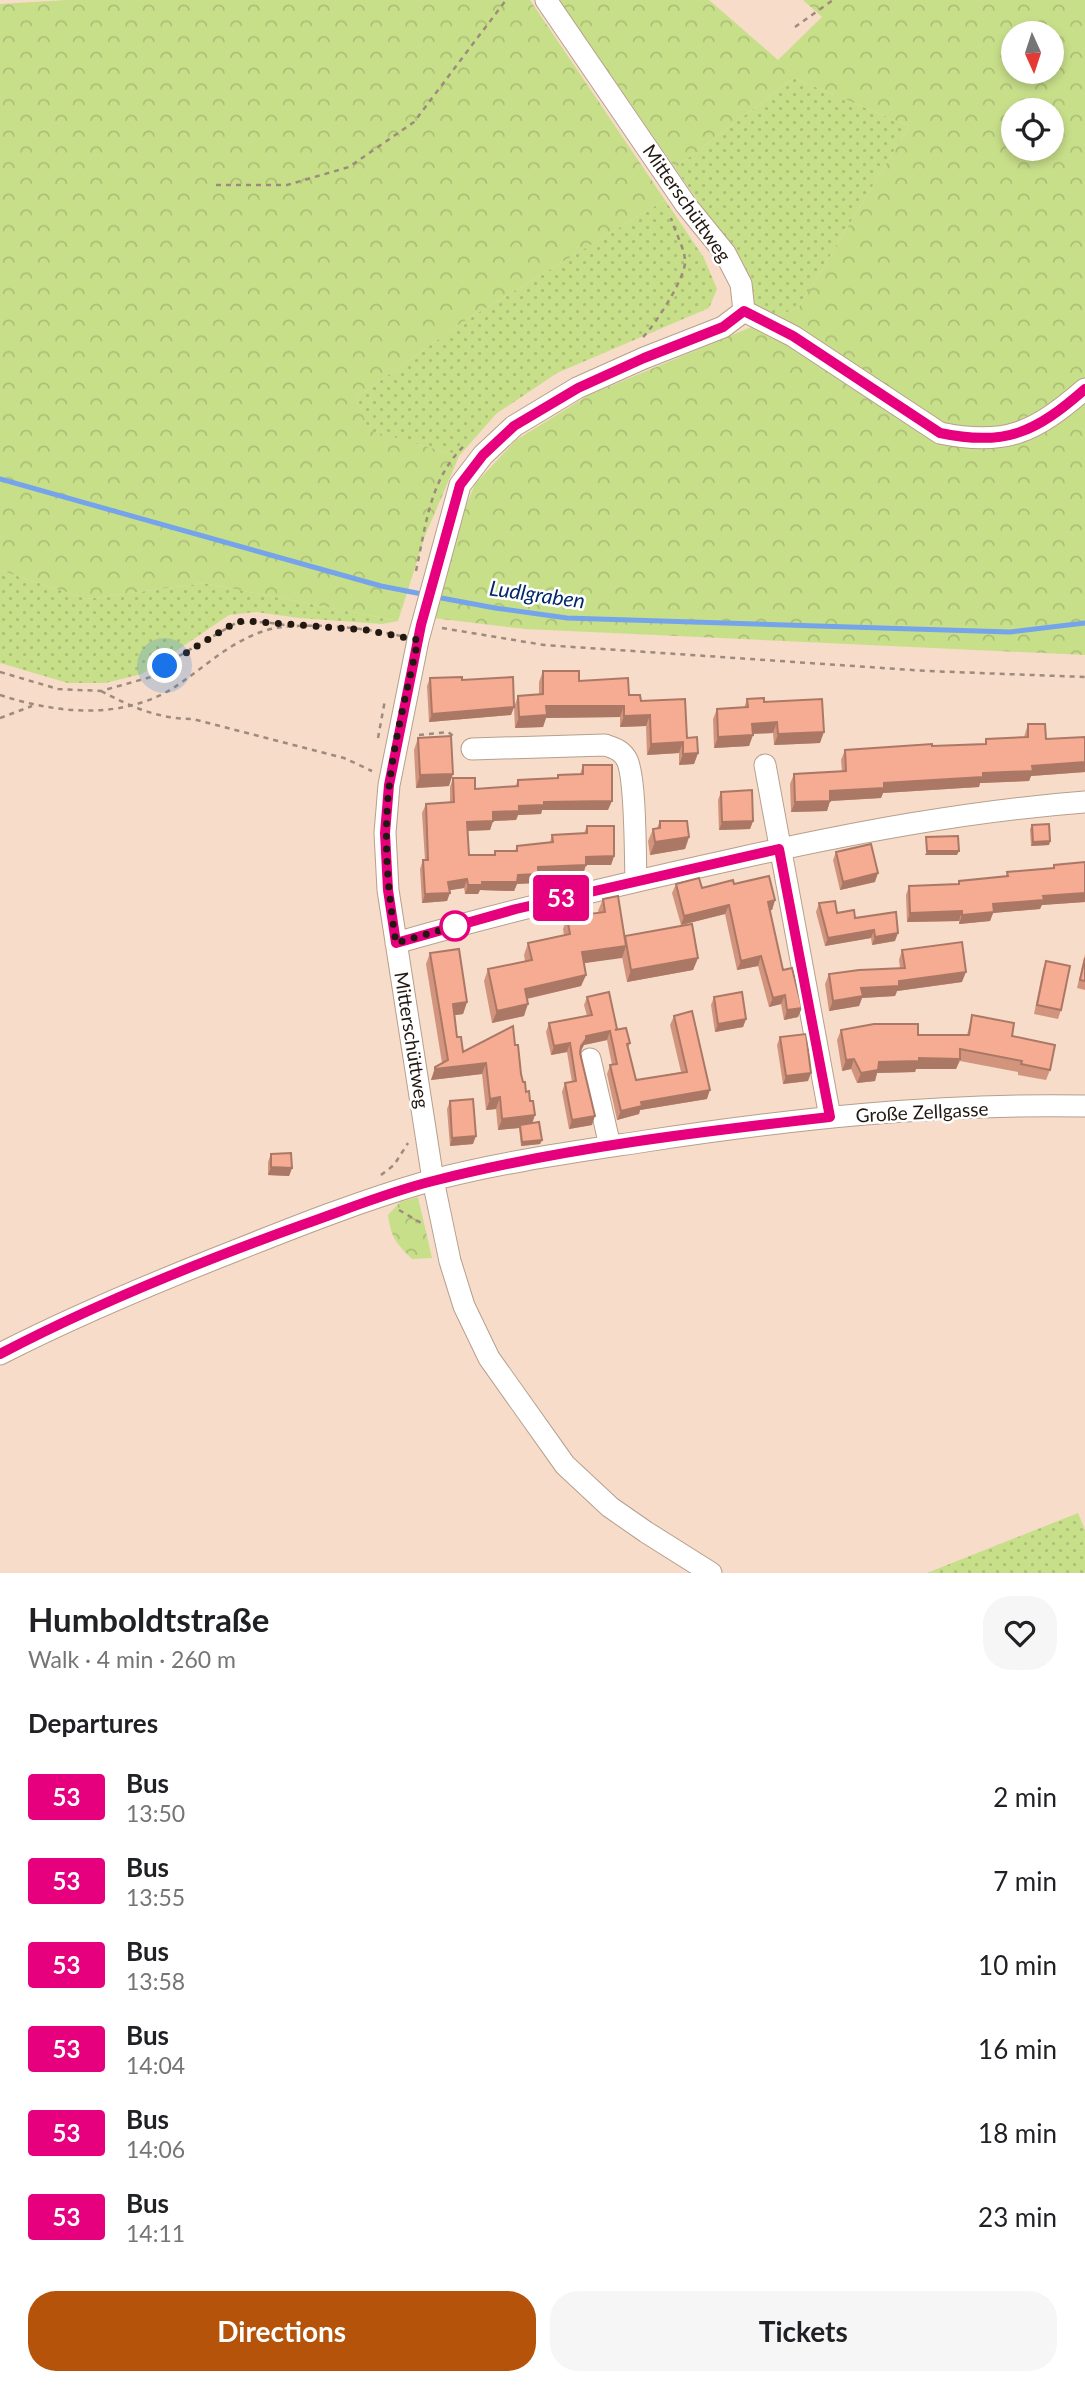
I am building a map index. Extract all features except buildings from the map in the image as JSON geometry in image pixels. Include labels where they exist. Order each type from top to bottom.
[{"type":"street","name":"Mitterschüttweg","points":[[554,3],[686,205],[724,253],[741,284],[744,311],[723,327],[578,388],[514,426],[483,455],[460,485],[425,575],[421,628],[389,785],[385,833],[388,890],[433,1180],[450,1261],[464,1306],[489,1358],[565,1465],[588,1488],[646,1532],[711,1573]]},
{"type":"street","points":[[744,311],[793,336],[940,433],[968,439],[995,439],[1028,431],[1059,411],[1085,389]]},
{"type":"street","points":[[472,750],[605,745],[620,750],[627,760],[631,782],[636,880]]},
{"type":"street","points":[[765,765],[830,1117]]},
{"type":"street","points":[[396,943],[516,909],[779,849],[931,819],[1085,802]]},
{"type":"street","points":[[590,1059],[610,1146]]},
{"type":"street","name":"Große Zellgasse","points":[[0,1354],[117,1297],[270,1237],[433,1180],[610,1146],[720,1129],[950,1108],[1085,1106]]},
{"type":"path","points":[[216,185],[287,185],[349,167],[414,121],[506,0]]},
{"type":"path","points":[[795,27],[833,0]]},
{"type":"path","points":[[643,337],[653,327],[684,272],[685,260],[671,219],[671,209]]},
{"type":"path","points":[[425,575],[432,496],[442,472],[470,440]]},
{"type":"path","points":[[0,672],[58,689],[102,691],[151,677],[179,656],[236,622],[264,622],[383,632],[421,628],[544,645],[976,674],[1085,677]]},
{"type":"path","points":[[0,695],[32,706],[81,712],[131,707],[169,690],[227,648],[260,632],[289,626]]},
{"type":"path","points":[[102,691],[131,707],[173,719],[193,719],[344,758],[373,772]]},
{"type":"path","points":[[0,718],[32,706]]},
{"type":"path","points":[[398,736],[448,732],[472,750]]},
{"type":"green space","points":[[67,0],[530,0],[665,200],[461,323],[356,398],[369,430],[459,456],[425,536],[398,621],[204,583],[87,599],[0,570],[0,4]]},
{"type":"green space","points":[[559,0],[709,0],[778,60],[822,17],[803,0],[1085,0],[1085,655],[525,629],[433,618],[455,532],[475,484],[516,440],[589,395],[799,307],[909,126],[794,78],[675,168]]},
{"type":"green space","points":[[794,78],[909,126],[799,307],[778,316],[753,308],[732,250],[675,168]]},
{"type":"green space","points":[[665,200],[704,258],[717,289],[709,308],[557,373],[496,414],[459,456],[368,430],[356,398],[461,323]]},
{"type":"green space","points":[[0,570],[87,599],[204,583],[398,621],[382,624],[256,612],[229,615],[142,674],[105,683],[68,683],[0,663]]},
{"type":"green space","points":[[418,1197],[432,1258],[412,1259],[395,1240],[389,1223],[388,1215],[400,1202]]},
{"type":"green space","points":[[1078,1513],[1085,1530],[1085,1573],[927,1573]]},
{"type":"waterway","name":"Ludlgraben","points":[[0,479],[381,586],[427,595]]},
{"type":"waterway","name":"Ludlgraben","points":[[436,597],[567,618],[1010,632],[1085,623]]},
{"type":"bus line","name":"53","points":[[0,1354],[117,1297],[270,1237],[433,1180],[564,1153],[720,1129],[830,1117],[779,849],[516,909],[396,943],[388,890],[385,833],[389,785],[421,625],[460,485],[483,455],[514,426],[578,388],[723,327],[744,311],[793,336],[940,433],[968,439],[995,439],[1028,431],[1059,411],[1085,389]]},
{"type":"route","points":[[165,666],[236,622],[366,630],[418,640],[389,785],[385,833],[388,890],[396,943],[455,926]]}]
